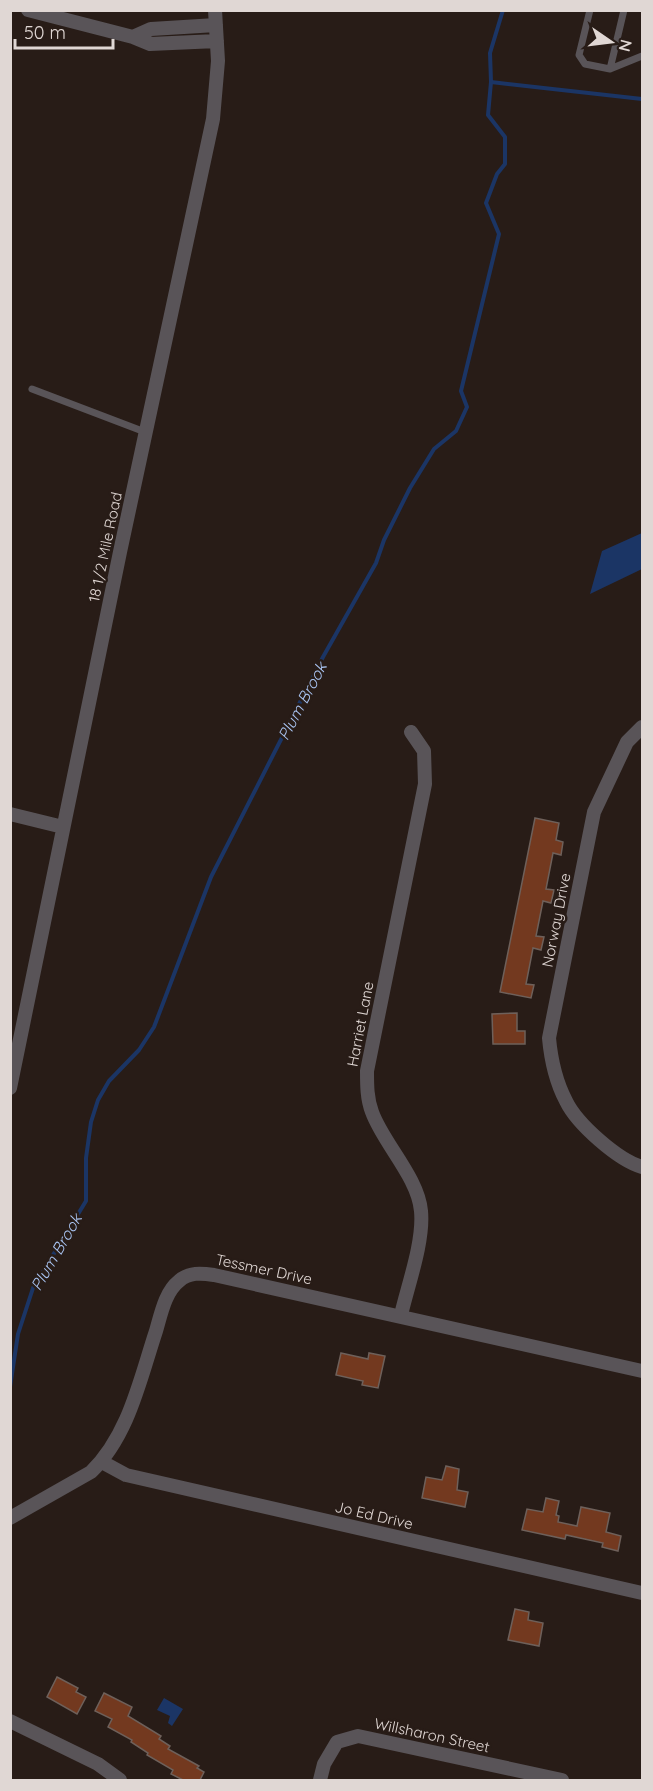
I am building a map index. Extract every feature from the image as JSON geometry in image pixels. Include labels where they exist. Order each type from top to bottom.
[{"type":"street","points":[[28,10],[133,37],[150,44],[217,41]]},
{"type":"street","points":[[133,37],[151,29],[215,18]]},
{"type":"street","name":"18 1/2 Mile Road","points":[[10,1088],[213,119],[217,91],[215,18]]},
{"type":"street","name":"Norway Drive","points":[[642,727],[627,742],[594,812],[549,1038],[552,1063],[566,1102],[584,1124],[608,1147],[631,1164],[642,1167]]},
{"type":"street","name":"Harriet Lane","points":[[401,1315],[418,1240],[421,1210],[415,1190],[372,1113],[367,1092],[367,1071],[425,784],[424,751],[411,732]]},
{"type":"street","points":[[10,814],[63,827]]},
{"type":"street","name":"Tessmer Drive","points":[[10,1518],[92,1472],[102,1462],[127,1418],[169,1293],[177,1282],[187,1275],[199,1273],[214,1275],[401,1315],[642,1371]]},
{"type":"street","name":"Jo Ed Drive","points":[[102,1462],[126,1475],[642,1593]]},
{"type":"street","points":[[10,1721],[98,1764],[120,1780]]},
{"type":"street","name":"Willsharon Street","points":[[320,1780],[324,1764],[337,1742],[358,1736],[538,1778],[562,1780]]},
{"type":"lane","points":[[590,10],[579,55],[585,64],[610,69],[642,56]]},
{"type":"lane","points":[[610,69],[624,10]]},
{"type":"lane","points":[[32,389],[146,432]]},
{"type":"water","points":[[642,533],[642,569],[590,594],[602,551]]},
{"type":"water","points":[[164,1698],[183,1709],[172,1726],[168,1723],[170,1716],[157,1710]]},
{"type":"building","points":[[535,818],[559,823],[556,840],[563,842],[561,855],[553,853],[546,889],[554,890],[551,903],[543,901],[536,936],[544,937],[541,950],[533,948],[526,984],[534,985],[531,998],[500,992]]},
{"type":"building","points":[[517,1013],[517,1031],[525,1031],[525,1044],[493,1044],[492,1014]]},
{"type":"building","points":[[341,1353],[368,1359],[369,1353],[385,1356],[378,1388],[362,1385],[363,1381],[336,1375]]},
{"type":"building","points":[[446,1466],[459,1469],[457,1490],[468,1492],[465,1507],[422,1498],[426,1477],[442,1480]]},
{"type":"building","points":[[546,1498],[559,1501],[556,1515],[559,1516],[558,1522],[577,1526],[581,1507],[610,1513],[606,1532],[621,1536],[618,1551],[602,1547],[603,1543],[566,1535],[565,1539],[522,1530],[527,1509],[543,1512]]},
{"type":"building","points":[[515,1609],[529,1612],[528,1620],[543,1623],[539,1646],[508,1640]]},
{"type":"building","points":[[57,1677],[78,1688],[76,1692],[86,1697],[77,1714],[47,1697]]},
{"type":"building","points":[[104,1693],[132,1707],[128,1716],[161,1736],[159,1739],[170,1746],[168,1749],[199,1766],[197,1768],[204,1772],[200,1780],[183,1780],[171,1774],[173,1770],[147,1755],[148,1753],[131,1742],[132,1740],[108,1727],[112,1719],[95,1711]]},
{"type":"waterway","name":"Plum Brook","points":[[10,1387],[18,1334],[33,1288],[86,1201],[86,1158],[91,1122],[98,1100],[109,1081],[139,1050],[154,1027],[211,877],[323,657],[376,563],[384,540],[410,488],[434,449],[456,431],[467,407],[461,391],[499,234],[486,203],[497,174],[505,164],[505,137],[488,115],[491,82],[490,53],[503,10]]},
{"type":"waterway","points":[[491,82],[642,99]]}]
